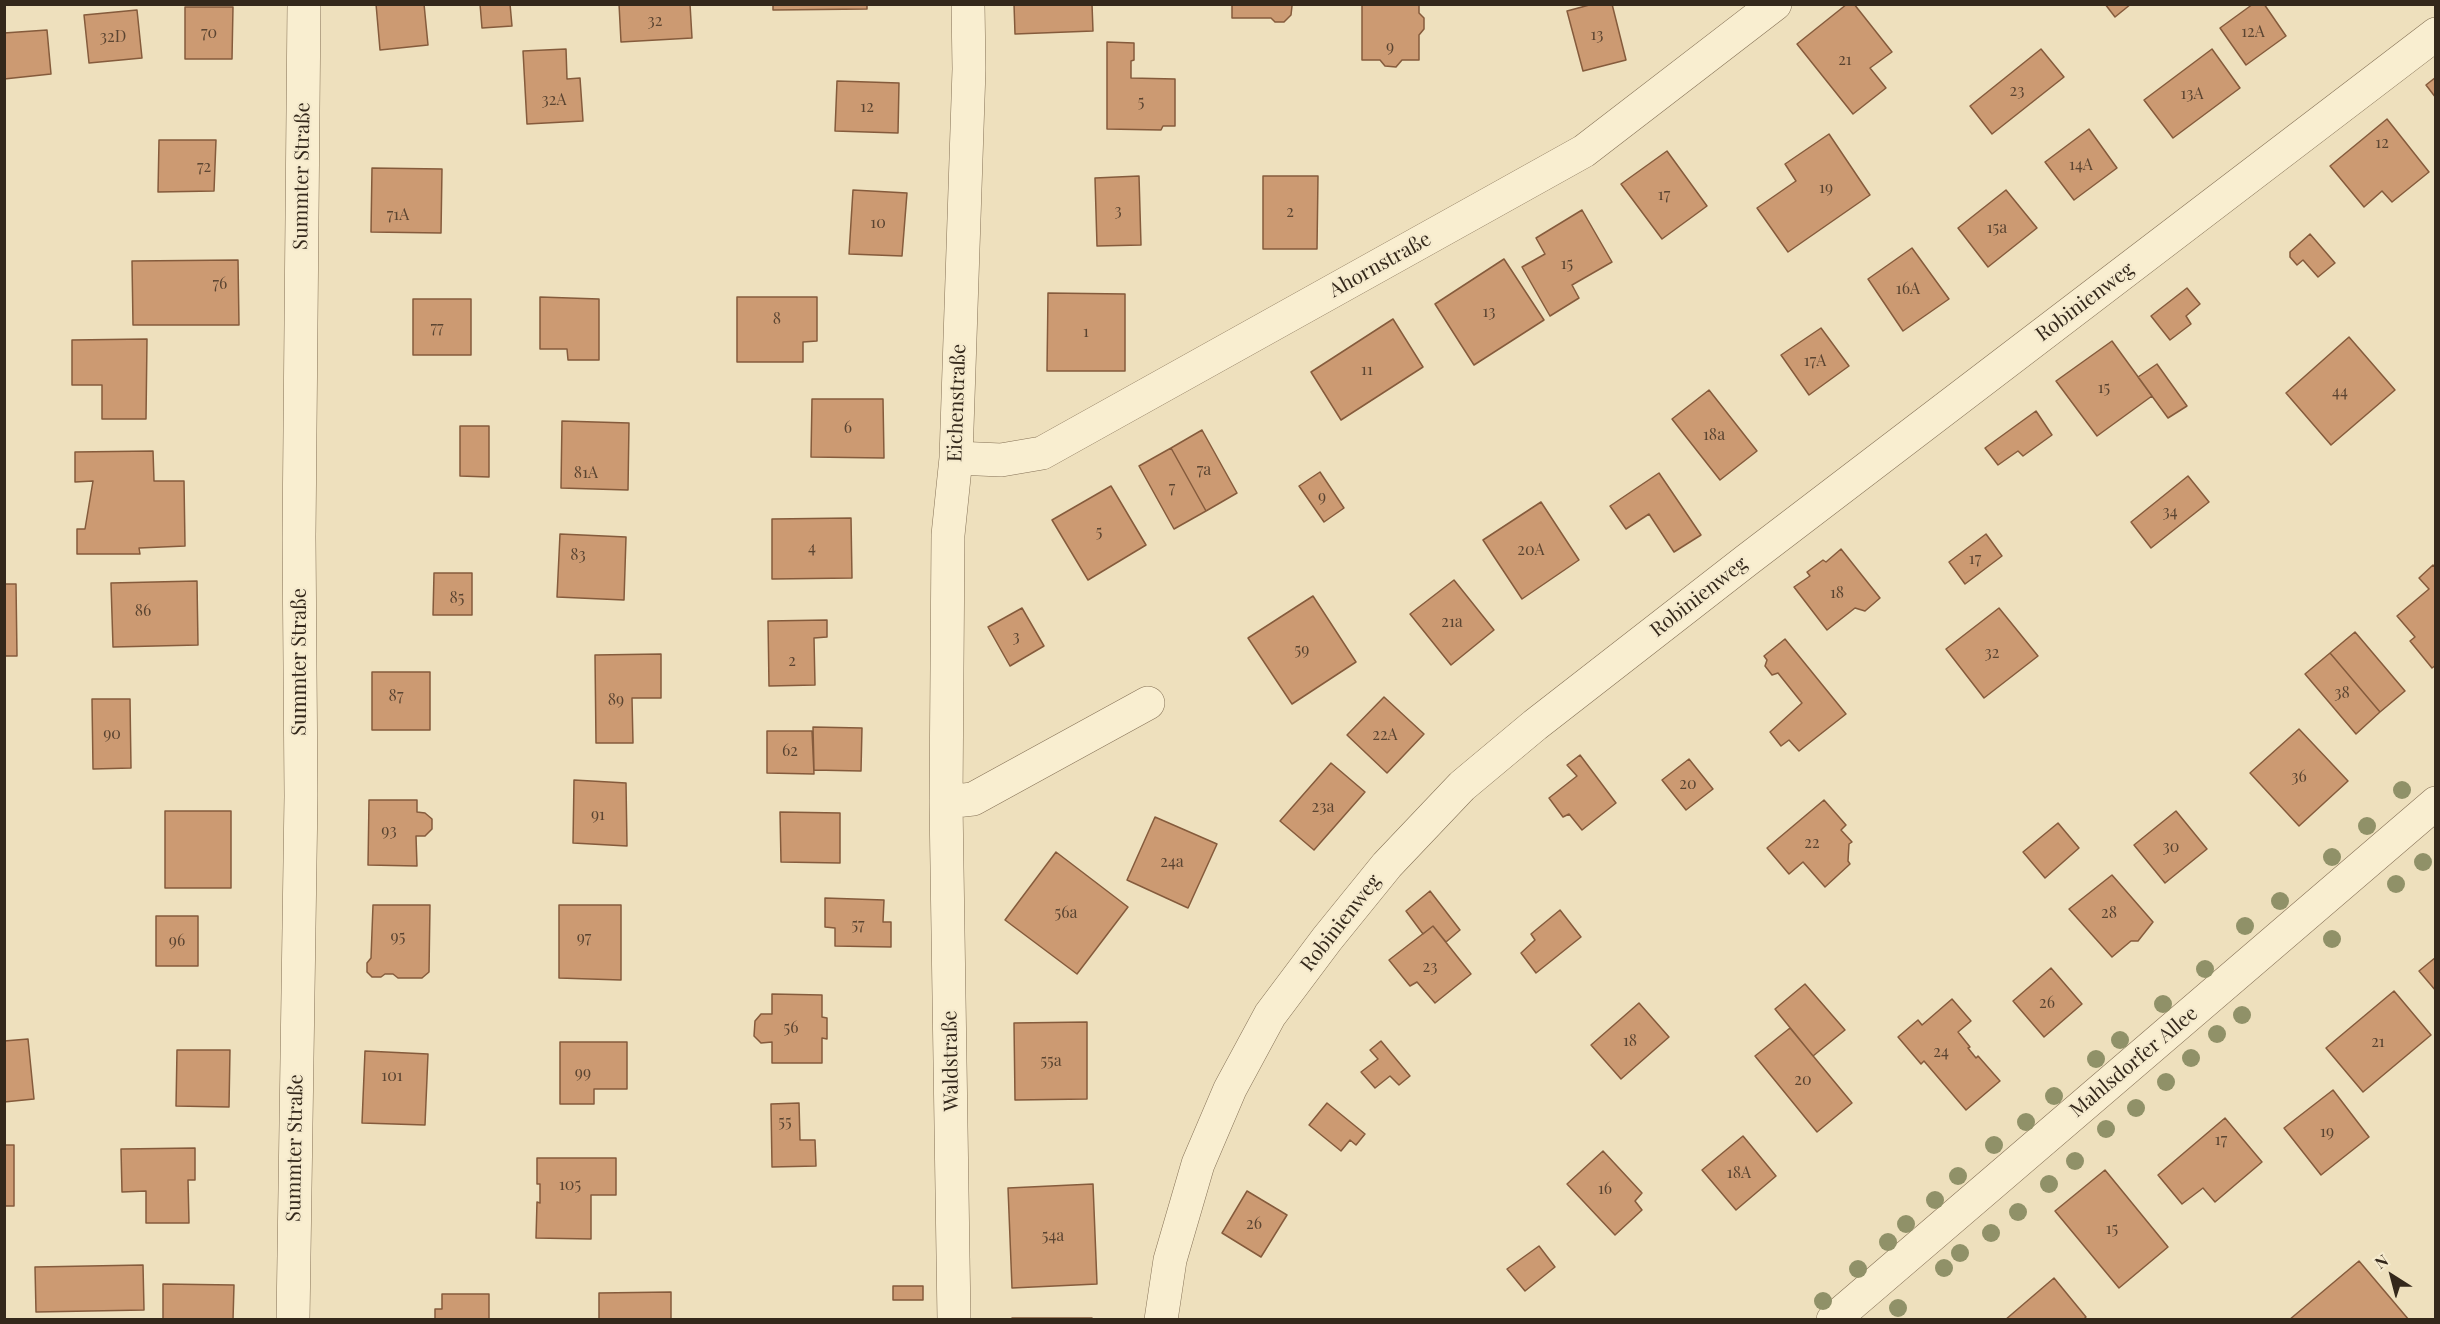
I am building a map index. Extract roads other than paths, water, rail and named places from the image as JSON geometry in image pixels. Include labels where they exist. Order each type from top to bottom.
[{"type":"street","name":"Summter Straße","points":[[293,1320],[300,796],[299,537],[304,4]]},
{"type":"street","name":"Eichenstraße","points":[[946,802],[948,535],[956,458],[968,81],[968,4]]},
{"type":"street","name":"Ahornstraße","points":[[956,458],[1001,460],[1042,453],[1584,151],[1775,4]]},
{"type":"street","name":"Robinienweg","points":[[1161,1320],[1170,1260],[1198,1164],[1230,1089],[1270,1015],[1387,865],[1462,786],[1535,725],[1747,560],[2436,33]]},
{"type":"street","points":[[946,802],[973,799],[1148,703]]},
{"type":"street","name":"Waldstraße","points":[[946,802],[954,1320]]},
{"type":"street","name":"Mahlsdorfer Allee","points":[[1833,1320],[2436,803]]}]
